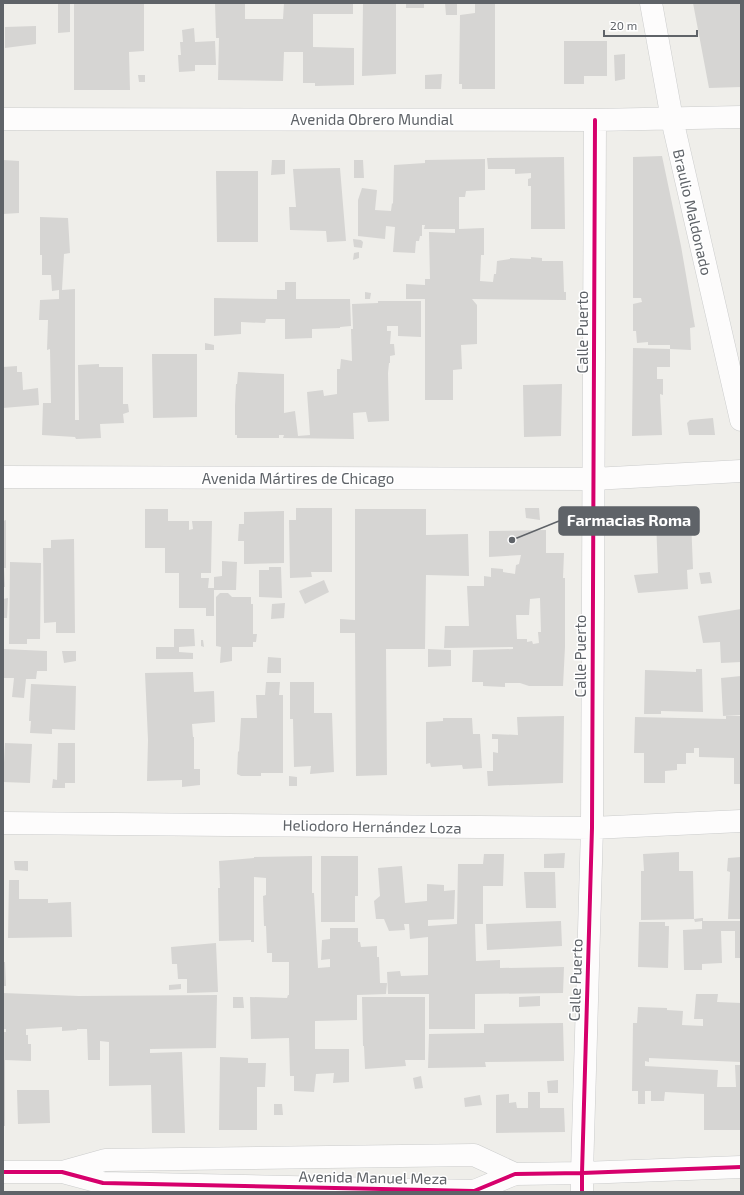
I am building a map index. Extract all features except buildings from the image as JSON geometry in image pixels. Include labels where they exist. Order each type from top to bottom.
[{"type":"street","name":"Braulio Maldonado","points":[[650,3],[672,119],[741,420]]},
{"type":"street","name":"Avenida Obrero Mundial","points":[[3,119],[595,120],[741,117]]},
{"type":"street","name":"Calle Puerto","points":[[582,1183],[592,828],[595,120]]},
{"type":"street","name":"Avenida Mártires de Chicago","points":[[3,477],[593,479],[741,471]]},
{"type":"street","name":"Heliodoro Hernández Loza","points":[[3,823],[592,828],[741,821]]},
{"type":"street","name":"Avenida Manuel Meza","points":[[62,1172],[105,1160],[474,1155],[515,1174],[582,1183],[741,1167]]},
{"type":"street","name":"Avenida Manuel Meza","points":[[3,1172],[62,1172],[103,1183],[474,1191],[515,1174]]},
{"type":"cycle path","points":[[582,1192],[592,828],[595,120]]},
{"type":"cycle path","points":[[3,1172],[62,1172],[103,1183],[474,1191],[515,1174],[741,1167]]},
{"type":"place","name":"Farmacias Roma","points":[[512,540]]}]
